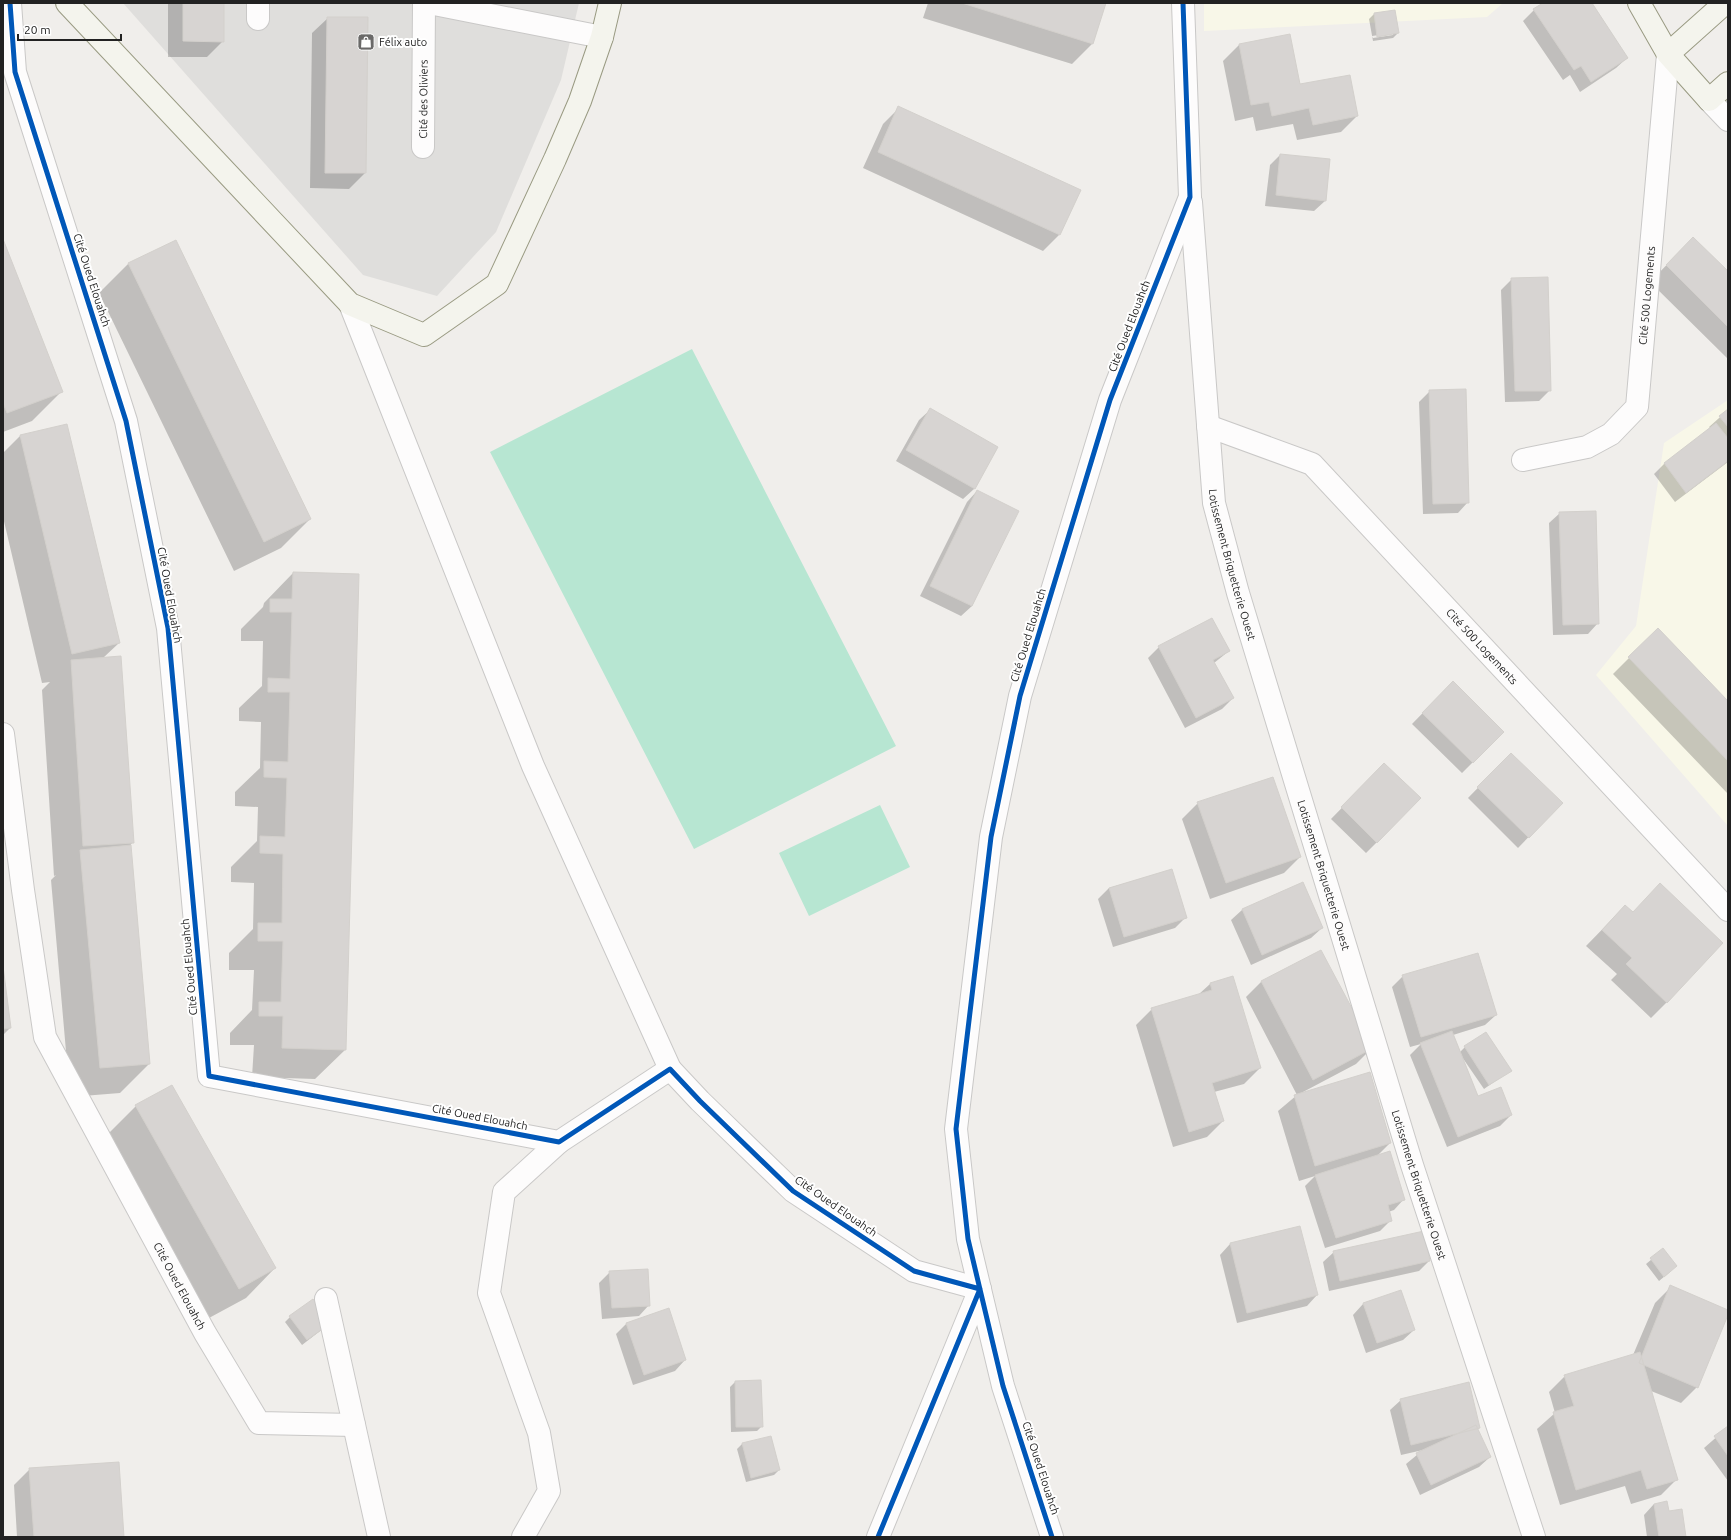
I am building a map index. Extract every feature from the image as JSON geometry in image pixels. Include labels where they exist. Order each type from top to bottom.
[{"type":"main road","points":[[67,3],[350,304],[424,335],[497,284],[558,152],[580,100],[602,37],[610,3]]},
{"type":"main road","points":[[1639,3],[1668,54],[1709,100],[1728,83]]},
{"type":"main road","points":[[1668,54],[1726,3]]},
{"type":"street","name":"Cité Oued Elouahch","points":[[10,3],[15,72],[126,421],[168,628],[209,1076],[559,1142]]},
{"type":"street","name":"Cité des Oliviers","points":[[423,147],[424,3]]},
{"type":"street","points":[[429,3],[602,37]]},
{"type":"street","name":"Cité Oued Elouahch","points":[[1052,1537],[1003,1386],[968,1239],[956,1129],[991,837],[1020,696],[1110,400],[1190,197],[1183,3]]},
{"type":"street","name":"Cité 500 Logements","points":[[1523,460],[1587,447],[1610,434],[1637,406],[1668,54]]},
{"type":"street","points":[[1709,100],[1728,120]]},
{"type":"street","name":"Lotissement Briquetterie Ouest","points":[[1190,197],[1214,503],[1238,593],[1412,1165],[1534,1537]]},
{"type":"street","name":"Cité Oued Elouahch","points":[[350,304],[533,766],[670,1069],[700,1101],[793,1191],[914,1271],[980,1289]]},
{"type":"street","name":"Cité 500 Logements","points":[[1208,426],[1312,464],[1728,910]]},
{"type":"street","name":"Cité Oued Elouahch","points":[[3,734],[23,890],[46,1037],[205,1333],[259,1423],[354,1425]]},
{"type":"street","points":[[523,1537],[549,1491],[539,1433],[489,1293],[504,1192],[559,1142],[670,1069]]},
{"type":"street","points":[[878,1537],[980,1289]]},
{"type":"street","points":[[326,1299],[379,1537]]},
{"type":"shaded area","points":[[123,3],[579,3],[561,80],[496,232],[437,296],[363,275]]},
{"type":"shaded area","points":[[1204,3],[1503,3],[1487,17],[1204,31]]},
{"type":"shaded area","points":[[1728,400],[1728,826],[1596,675],[1636,626],[1664,443]]},
{"type":"green space","points":[[692,349],[896,746],[694,849],[490,452]]},
{"type":"green space","points":[[880,805],[910,867],[809,916],[779,853]]},
{"type":"building","points":[[183,3],[224,3],[224,42],[183,41]]},
{"type":"building","points":[[962,3],[1106,3],[1093,44]]},
{"type":"building","points":[[1543,3],[1592,3],[1628,58],[1591,82],[1581,66],[1574,70],[1533,9]]},
{"type":"building","points":[[1395,10],[1399,33],[1377,37],[1374,13]]},
{"type":"building","points":[[327,17],[368,17],[366,173],[325,173]]},
{"type":"building","points":[[1290,34],[1300,84],[1350,75],[1358,116],[1313,125],[1309,108],[1272,116],[1269,102],[1251,105],[1239,44]]},
{"type":"building","points":[[898,106],[1081,190],[1060,235],[878,152]]},
{"type":"building","points":[[1280,154],[1330,159],[1326,201],[1276,195]]},
{"type":"building","points":[[1693,237],[1728,271],[1728,327],[1666,265]]},
{"type":"building","points":[[3,239],[63,392],[7,413],[3,403]]},
{"type":"building","points":[[176,240],[311,519],[264,542],[128,263]]},
{"type":"building","points":[[1548,277],[1551,391],[1515,391],[1511,278]]},
{"type":"building","points":[[1466,389],[1469,503],[1433,504],[1429,390]]},
{"type":"building","points":[[930,408],[998,447],[975,489],[906,450]]},
{"type":"building","points":[[1728,409],[1728,427],[1719,416]]},
{"type":"building","points":[[1716,423],[1728,438],[1728,461],[1686,493],[1664,463]]},
{"type":"building","points":[[67,424],[120,643],[72,654],[20,435]]},
{"type":"building","points":[[977,490],[1019,511],[972,606],[930,586]]},
{"type":"building","points":[[1596,511],[1599,624],[1563,625],[1559,512]]},
{"type":"building","points":[[293,572],[359,574],[346,1050],[282,1048],[283,1016],[259,1016],[259,1002],[281,1002],[283,941],[258,941],[258,923],[282,923],[283,854],[260,853],[260,836],[285,837],[287,778],[264,777],[264,761],[288,762],[290,692],[268,692],[268,678],[290,679],[292,612],[270,612],[270,599],[292,599]]},
{"type":"building","points":[[1212,618],[1230,651],[1213,660],[1234,698],[1196,718],[1158,646]]},
{"type":"building","points":[[1658,628],[1728,701],[1728,761],[1628,657]]},
{"type":"building","points":[[121,656],[134,843],[83,846],[71,660]]},
{"type":"building","points":[[1453,681],[1504,732],[1473,763],[1422,713]]},
{"type":"building","points":[[1511,753],[1563,803],[1529,838],[1477,787]]},
{"type":"building","points":[[1384,763],[1421,798],[1377,843],[1341,807]]},
{"type":"building","points":[[1273,777],[1301,857],[1226,883],[1197,802]]},
{"type":"building","points":[[131,845],[150,1064],[100,1068],[80,850]]},
{"type":"building","points":[[1172,869],[1187,918],[1124,937],[1109,888]]},
{"type":"building","points":[[1303,882],[1323,928],[1262,955],[1242,909]]},
{"type":"building","points":[[1660,883],[1723,943],[1667,1003],[1626,964],[1632,958],[1602,930],[1625,905],[1633,912]]},
{"type":"building","points":[[1321,950],[1373,1048],[1313,1080],[1261,981]]},
{"type":"building","points":[[1478,953],[1497,1015],[1421,1037],[1402,975]]},
{"type":"building","points":[[3,966],[11,1028],[3,1029]]},
{"type":"building","points":[[1233,976],[1261,1068],[1212,1083],[1224,1121],[1189,1132],[1151,1008],[1212,990],[1210,983]]},
{"type":"building","points":[[1452,1031],[1478,1096],[1501,1087],[1512,1115],[1458,1137],[1420,1043]]},
{"type":"building","points":[[1486,1032],[1512,1071],[1489,1085],[1464,1046]]},
{"type":"building","points":[[1370,1072],[1391,1143],[1315,1166],[1294,1095]]},
{"type":"building","points":[[172,1085],[276,1268],[239,1289],[135,1105]]},
{"type":"building","points":[[1390,1151],[1405,1200],[1388,1205],[1392,1221],[1336,1238],[1315,1175]]},
{"type":"building","points":[[1300,1226],[1318,1295],[1247,1313],[1230,1243]]},
{"type":"building","points":[[1424,1231],[1430,1261],[1340,1281],[1333,1251]]},
{"type":"building","points":[[1663,1248],[1677,1266],[1664,1277],[1650,1258]]},
{"type":"building","points":[[648,1269],[650,1306],[612,1308],[609,1271]]},
{"type":"building","points":[[1670,1285],[1728,1310],[1728,1315],[1698,1388],[1639,1363]]},
{"type":"building","points":[[1401,1290],[1415,1330],[1377,1343],[1363,1303]]},
{"type":"building","points":[[313,1299],[331,1323],[307,1340],[289,1316]]},
{"type":"building","points":[[669,1308],[686,1360],[644,1375],[626,1323]]},
{"type":"building","points":[[1640,1352],[1678,1480],[1647,1489],[1641,1470],[1576,1490],[1553,1412],[1574,1406],[1564,1375]]},
{"type":"building","points":[[761,1380],[763,1427],[736,1427],[735,1381]]},
{"type":"building","points":[[1469,1382],[1480,1428],[1411,1445],[1400,1399]]},
{"type":"building","points":[[1476,1425],[1491,1457],[1431,1485],[1416,1453]]},
{"type":"building","points":[[1728,1426],[1728,1456],[1714,1436]]},
{"type":"building","points":[[771,1436],[780,1470],[751,1478],[742,1443]]},
{"type":"building","points":[[119,1462],[124,1537],[34,1537],[29,1468]]},
{"type":"building","points":[[1667,1501],[1669,1511],[1682,1509],[1686,1537],[1659,1537],[1654,1504]]},
{"type":"cycle path","points":[[10,3],[15,72],[126,421],[168,628],[209,1076],[559,1142],[670,1069],[700,1101],[793,1191],[914,1271],[980,1289],[878,1537]]},
{"type":"cycle path","points":[[1052,1537],[1003,1386],[968,1239],[956,1129],[991,837],[1020,696],[1110,400],[1190,197],[1183,3]]},
{"type":"place","name":"Félix auto","points":[[366,42]]}]
